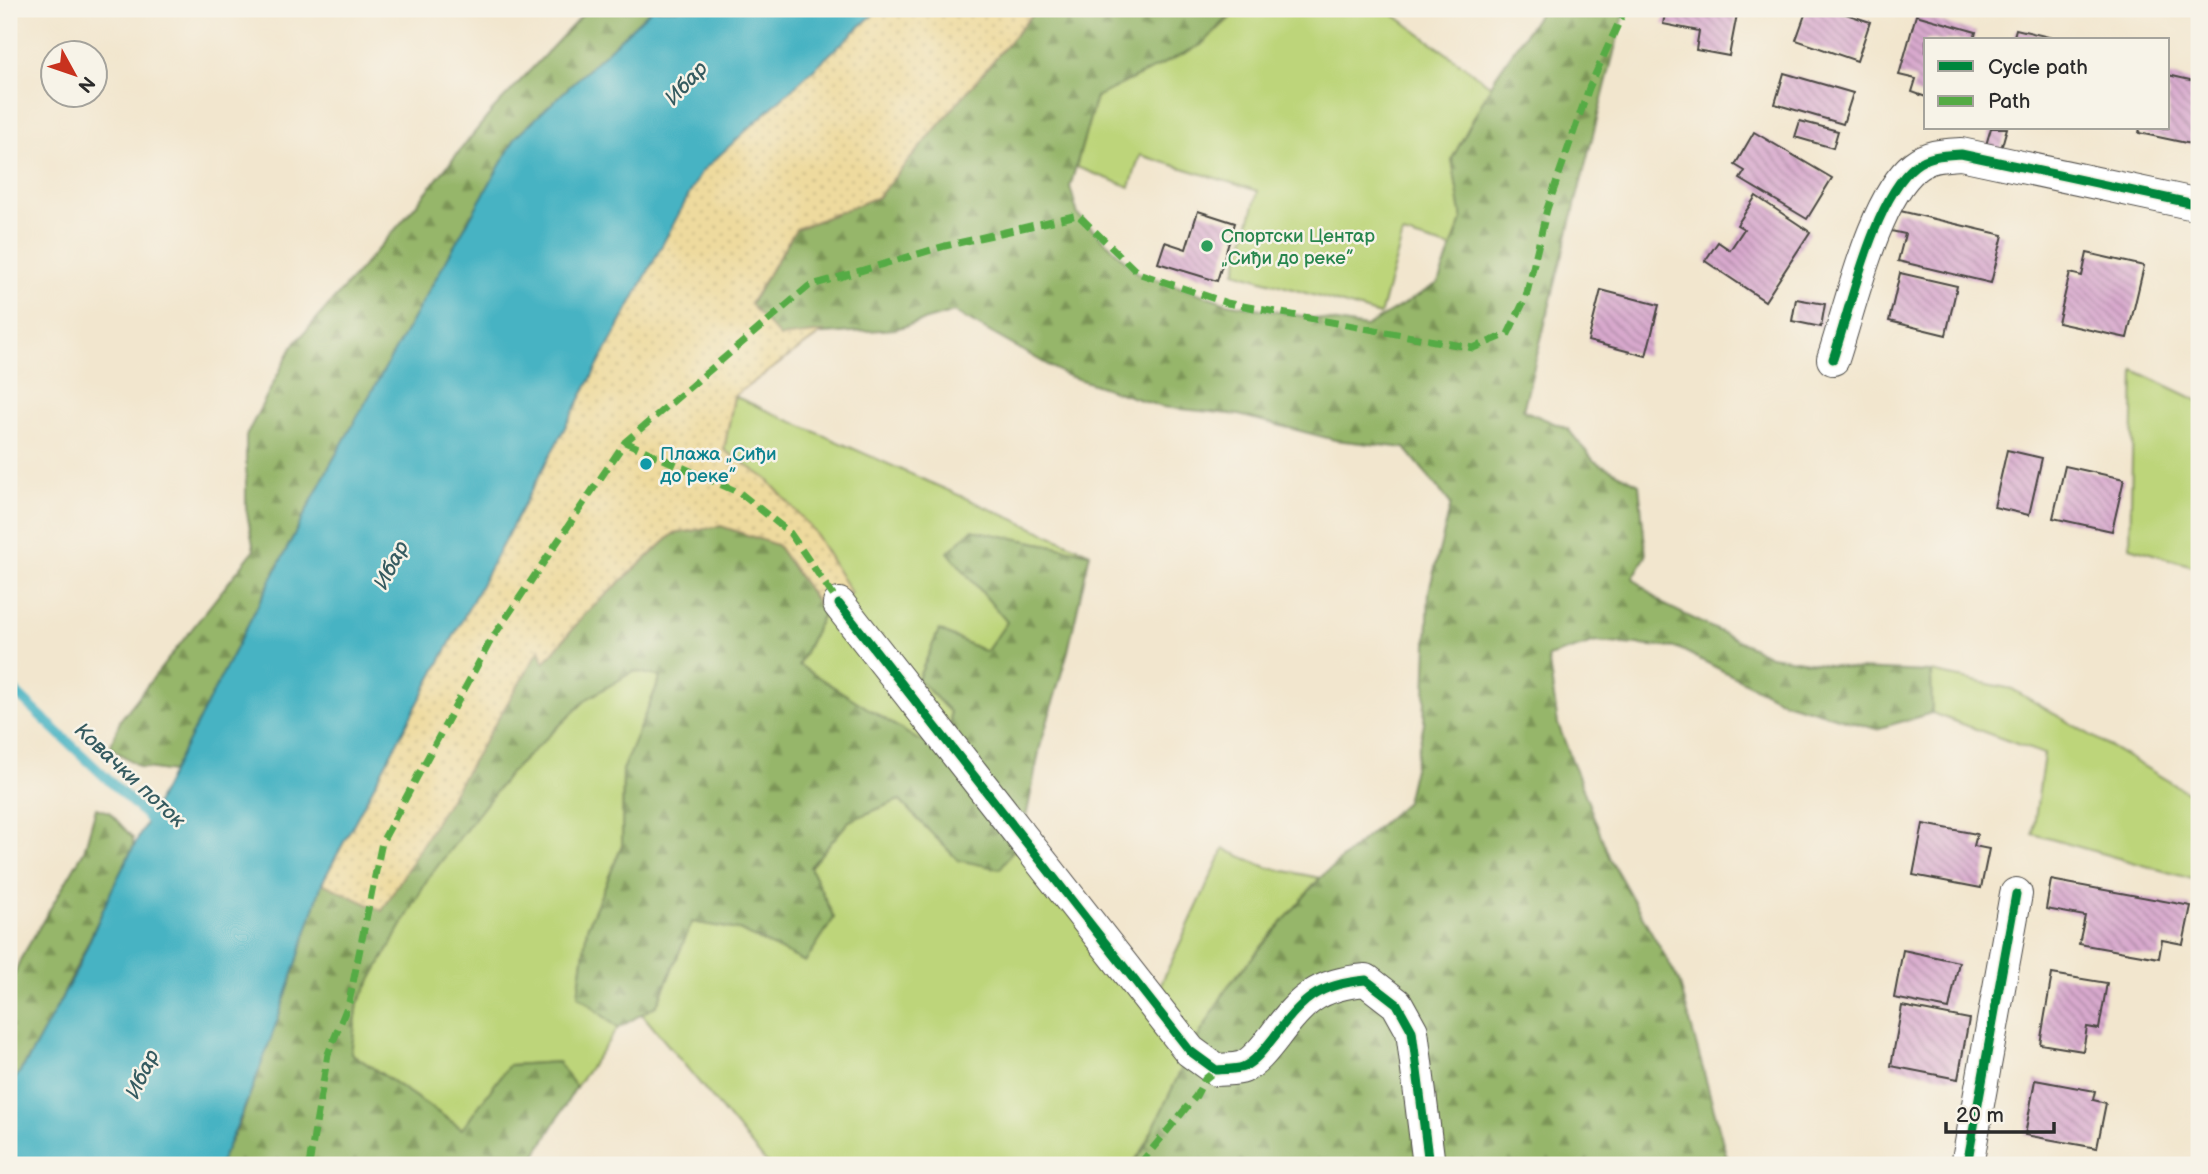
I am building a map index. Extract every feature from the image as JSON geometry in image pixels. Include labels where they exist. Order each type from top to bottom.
[{"type":"street","points":[[1833,359],[1882,209],[1896,185],[1915,166],[1931,156],[1961,154],[2199,205]]},
{"type":"street","points":[[839,604],[1190,1051],[1216,1070],[1243,1067],[1265,1050],[1289,1016],[1312,993],[1341,982],[1366,980],[1397,1004],[1412,1031],[1429,1165]]},
{"type":"street","points":[[1967,1165],[2016,894]]},
{"type":"green space","points":[[588,9],[652,9],[516,137],[329,467],[172,772],[140,767],[110,747],[121,719],[254,550],[246,508],[246,436],[292,347],[407,216],[492,111]]},
{"type":"green space","points":[[1037,9],[1225,9],[1228,17],[1201,45],[1096,97],[1070,187],[1078,215],[1138,273],[1227,303],[1366,327],[1438,283],[1462,220],[1452,159],[1496,76],[1542,9],[1625,9],[1523,410],[1568,429],[1594,461],[1639,484],[1646,556],[1633,578],[1663,604],[1770,656],[1854,669],[1931,672],[1932,713],[1876,729],[1784,702],[1678,648],[1596,642],[1548,657],[1558,724],[1610,859],[1679,981],[1729,1165],[1130,1165],[1142,1152],[1190,1051],[1228,986],[1320,878],[1406,802],[1424,724],[1429,591],[1451,504],[1405,448],[1335,440],[1239,415],[1162,407],[1066,375],[954,312],[895,329],[780,337],[750,305],[796,229],[878,197]]},
{"type":"green space","points":[[1240,9],[1386,9],[1491,86],[1452,159],[1462,219],[1451,248],[1403,234],[1380,315],[1235,272],[1258,191],[1140,155],[1130,187],[1076,167],[1096,97],[1201,45]]},
{"type":"green space","points":[[2134,370],[2199,401],[2199,568],[2130,547]]},
{"type":"green space","points":[[734,396],[1090,553],[972,530],[949,553],[1008,622],[986,652],[939,630],[918,679],[950,712],[952,747],[918,740],[799,665],[824,612],[839,604],[724,450]]},
{"type":"green space","points":[[721,526],[777,545],[824,612],[799,665],[918,740],[951,747],[950,712],[918,679],[939,630],[986,652],[1007,622],[948,552],[972,530],[1090,553],[1068,651],[1040,747],[1022,838],[1000,869],[958,860],[899,800],[849,821],[810,867],[834,918],[805,962],[739,930],[692,922],[657,1005],[618,1028],[578,995],[587,928],[622,846],[623,768],[661,677],[634,671],[587,699],[510,773],[429,877],[358,1003],[351,1053],[462,1129],[509,1065],[558,1062],[576,1087],[530,1165],[219,1165],[240,1122],[289,987],[322,883],[541,648],[545,662],[584,615],[673,534]]},
{"type":"green space","points":[[634,671],[661,676],[623,768],[622,846],[587,928],[578,995],[618,1028],[576,1087],[558,1062],[509,1065],[463,1129],[351,1053],[358,1003],[429,877],[510,773],[587,699]]},
{"type":"green space","points":[[1931,672],[2012,689],[2199,799],[2199,881],[2033,834],[2044,754],[1932,713]]},
{"type":"green space","points":[[899,800],[958,860],[1022,838],[1152,1003],[1224,849],[1266,867],[1320,878],[1228,986],[1190,1051],[1142,1152],[1130,1165],[768,1165],[642,1014],[657,1005],[692,922],[739,930],[805,962],[834,918],[810,867],[849,821]]},
{"type":"green space","points":[[96,808],[109,812],[133,838],[133,847],[45,1030],[9,1088],[9,987],[20,960],[84,851]]},
{"type":"sand","name":"Плажа „Сиђи до реке”","points":[[879,9],[1037,9],[878,197],[796,229],[750,304],[780,337],[823,332],[734,396],[724,450],[767,479],[813,530],[851,593],[824,612],[777,545],[721,526],[673,534],[584,615],[544,663],[540,649],[382,911],[322,883],[701,172]]},
{"type":"water","name":"Ибар","points":[[652,9],[879,9],[701,172],[322,883],[263,1061],[219,1165],[9,1165],[9,1088],[28,1060],[76,972],[113,887],[329,467],[516,137]]},
{"type":"building","points":[[1666,9],[1738,9],[1729,56],[1696,50],[1699,31],[1663,24]]},
{"type":"building","points":[[1807,9],[1831,9],[1870,22],[1857,61],[1796,40]]},
{"type":"building","points":[[1916,15],[1976,32],[1974,38],[1924,38],[1924,96],[1912,92],[1916,79],[1899,75]]},
{"type":"building","points":[[2016,29],[2053,38],[2014,38]]},
{"type":"building","points":[[1784,73],[1853,93],[1843,124],[1775,104]]},
{"type":"building","points":[[2170,75],[2199,82],[2199,128],[2196,145],[2139,133],[2140,130],[2170,130]]},
{"type":"building","points":[[1800,121],[1838,131],[1833,148],[1795,137]]},
{"type":"building","points":[[1990,130],[2006,130],[2001,149],[1986,145]]},
{"type":"building","points":[[1754,132],[1832,178],[1807,219],[1740,179],[1745,171],[1735,165]]},
{"type":"building","points":[[1756,196],[1810,232],[1765,301],[1705,261],[1718,242],[1730,250],[1744,229],[1737,225]]},
{"type":"building","points":[[1896,210],[2003,235],[1991,283],[1898,261],[1905,234],[1891,231]]},
{"type":"building","name":"Спортски Центар „Сиђи до реке”","points":[[1198,211],[1235,223],[1217,281],[1158,263],[1165,242],[1186,249]]},
{"type":"building","points":[[2087,253],[2144,266],[2127,338],[2058,323],[2070,273],[2082,276]]},
{"type":"building","points":[[1900,273],[1957,286],[1946,335],[1889,321]]},
{"type":"building","points":[[1601,290],[1659,305],[1646,356],[1588,341]]},
{"type":"building","points":[[1796,299],[1825,304],[1821,327],[1792,321]]},
{"type":"building","points":[[2007,450],[2042,458],[2029,515],[1994,507]]},
{"type":"building","points":[[2065,466],[2124,479],[2112,531],[2053,518]]},
{"type":"building","points":[[1923,824],[1977,834],[1974,846],[1989,849],[1981,888],[1913,875]]},
{"type":"building","points":[[2051,880],[2191,906],[2183,944],[2162,940],[2159,958],[2079,944],[2085,916],[2046,909]]},
{"type":"building","points":[[1903,950],[1959,962],[1949,1009],[1894,998]]},
{"type":"building","points":[[2052,974],[2107,983],[2099,1029],[2087,1027],[2083,1051],[2040,1044]]},
{"type":"building","points":[[1902,1006],[1969,1019],[1958,1079],[1891,1066]]},
{"type":"building","points":[[2035,1080],[2095,1091],[2093,1100],[2106,1103],[2097,1148],[2025,1135]]},
{"type":"waterway","name":"Ковачки поток","points":[[9,686],[157,826]]},
{"type":"marked path","points":[[309,1165],[328,1054],[349,1002],[382,842],[491,640],[625,442],[809,286],[945,246],[1078,215],[1138,273],[1227,303],[1473,348],[1508,334],[1526,297],[1547,209],[1589,88],[1625,9]]},
{"type":"marked path","points":[[625,442],[740,493],[790,533],[839,604]]},
{"type":"marked path","points":[[1139,1165],[1196,1096],[1205,1079],[1216,1070]]},
{"type":"cycle path","points":[[1833,359],[1865,256],[1887,203],[1900,181],[1915,166],[1926,160],[1961,154],[2199,205]]},
{"type":"cycle path","points":[[839,604],[1190,1051],[1216,1070],[1237,1069],[1247,1065],[1260,1054],[1302,1004],[1335,985],[1366,980],[1397,1004],[1412,1031],[1429,1165]]},
{"type":"cycle path","points":[[1967,1165],[2016,894]]},
{"type":"place","name":"Спортски Центар „Сиђи до реке”","points":[[1207,246]]},
{"type":"place","name":"Плажа „Сиђи до реке”","points":[[646,464]]}]
